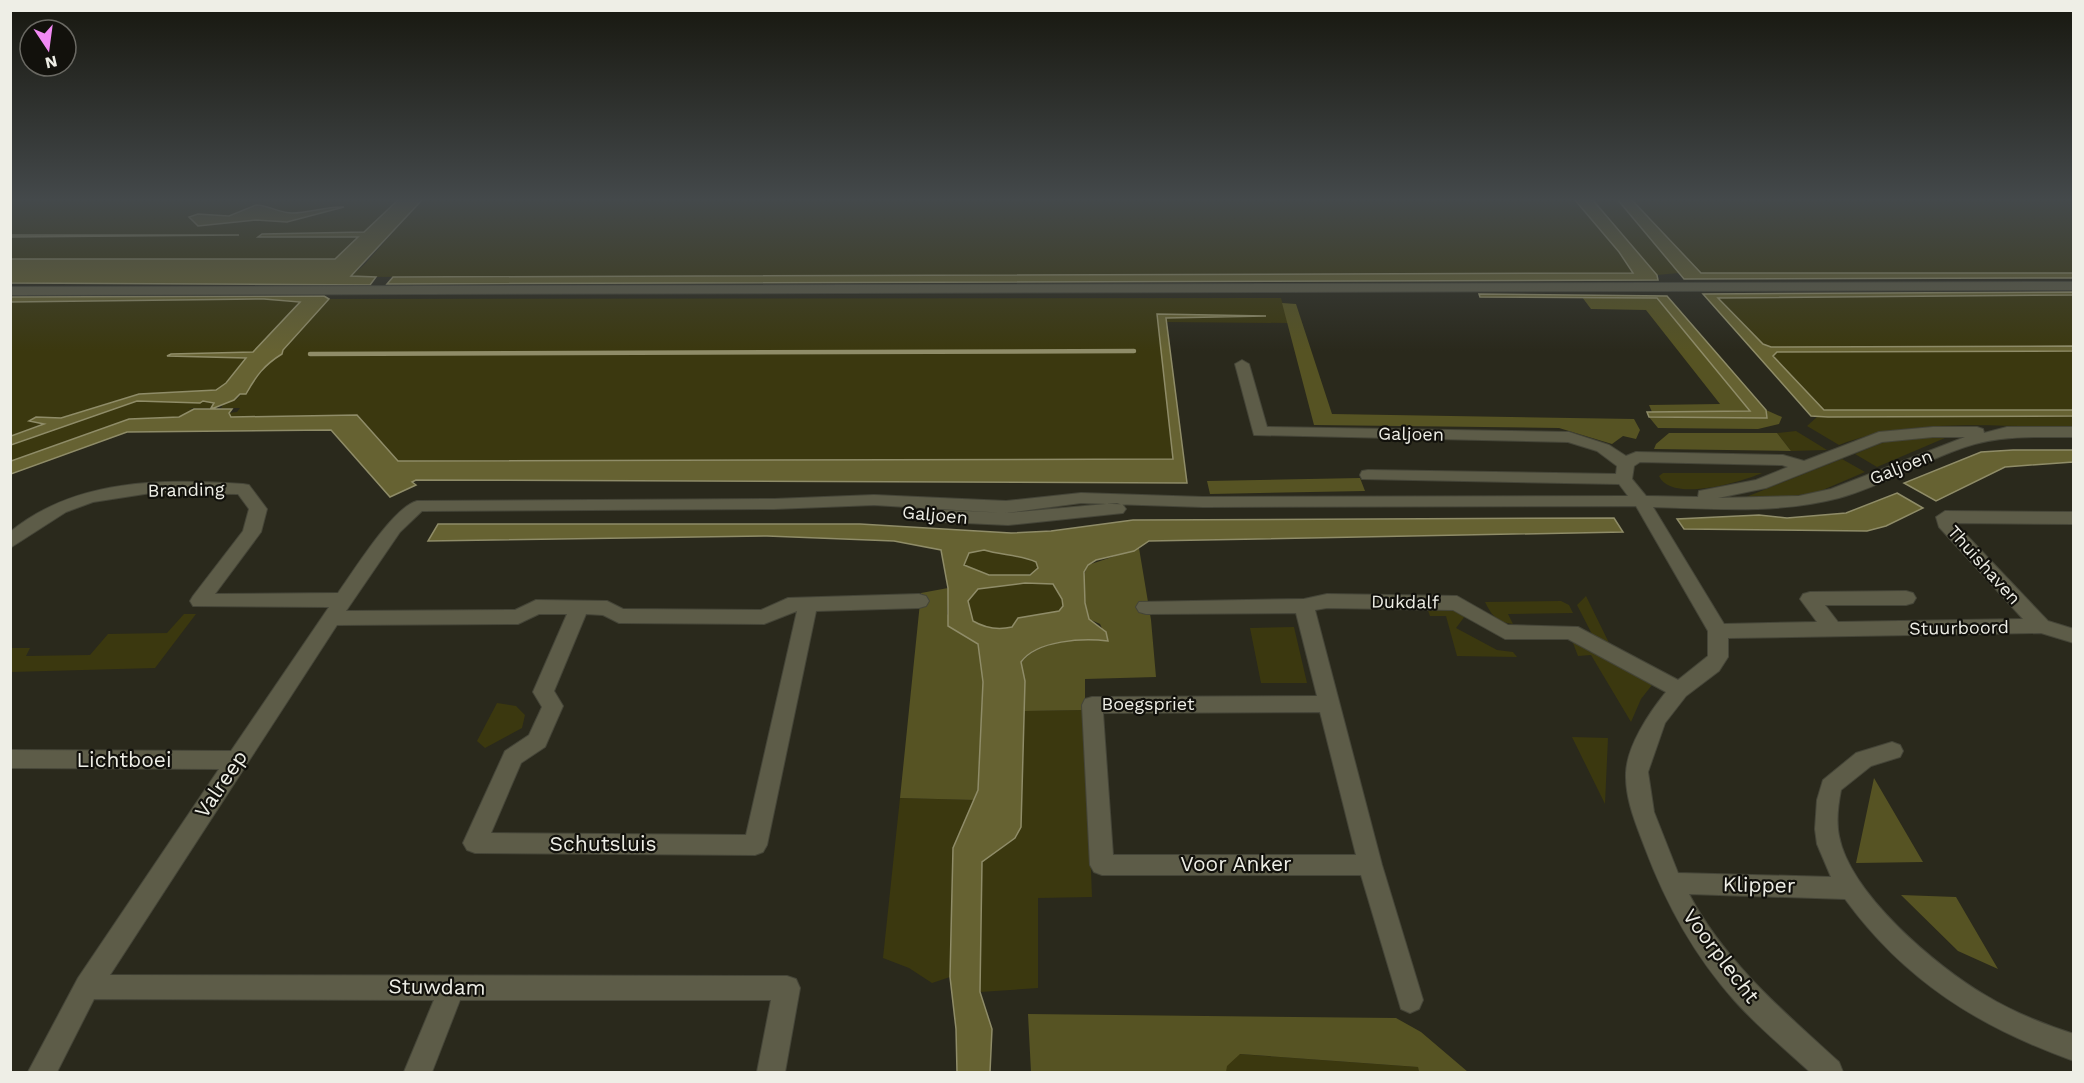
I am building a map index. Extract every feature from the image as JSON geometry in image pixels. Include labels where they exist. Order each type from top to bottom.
[{"type":"street","points":[[10,291],[2073,286]]},
{"type":"street","name":"Galjoen","points":[[1242,364],[1260,432],[1569,437],[1603,448],[1625,472],[1641,501]]},
{"type":"street","name":"Galjoen","points":[[1641,501],[1714,494],[1760,484],[1879,437],[1933,432],[2073,432]]},
{"type":"street","name":"Galjoen","points":[[417,506],[774,504],[1008,519],[1203,502],[1641,501],[1747,504],[1799,501],[1836,493],[1964,442],[2018,432]]},
{"type":"street","points":[[1368,475],[1625,472],[1636,457],[1783,460],[1806,467]]},
{"type":"street","name":"Branding","points":[[10,542],[27,525],[51,512],[102,493],[203,487],[243,489],[258,509],[252,532],[200,601],[337,609]]},
{"type":"street","points":[[1641,501],[1718,631],[1838,631]]},
{"type":"street","name":"Valreep","points":[[42,1072],[87,987],[337,609],[394,528],[417,506]]},
{"type":"street","name":"Thuishaven","points":[[2041,626],[1945,523],[1945,517],[2073,518]]},
{"type":"street","name":"Stuurboord","points":[[1906,598],[1810,599],[1838,631],[2041,626],[2073,636]]},
{"type":"street","points":[[337,609],[518,617],[536,607],[579,607],[607,608],[618,616],[764,616],[788,605],[919,601]]},
{"type":"street","name":"Dukdalf","points":[[1146,607],[1304,606],[1327,601],[1457,603],[1505,632],[1571,632],[1679,690]]},
{"type":"street","name":"Schutsluis","points":[[579,607],[543,692],[553,706],[537,741],[513,757],[475,843],[755,845],[808,604]]},
{"type":"street","points":[[1304,606],[1370,865],[1410,1000]]},
{"type":"street","name":"Voorplecht","points":[[1718,631],[1718,657],[1712,666],[1679,690],[1653,726],[1637,771],[1643,812],[1670,883],[1692,925],[1743,991],[1829,1072]]},
{"type":"street","name":"Boegspriet","points":[[1102,865],[1092,705],[1328,704]]},
{"type":"street","points":[[1892,751],[1864,759],[1831,786],[1825,816],[1829,844],[1848,888],[1904,948],[1966,998],[2034,1033],[2073,1048]]},
{"type":"street","name":"Lichtboei","points":[[10,759],[237,760]]},
{"type":"street","name":"Voor Anker","points":[[1102,865],[1370,865]]},
{"type":"street","name":"Klipper","points":[[1670,883],[1848,888]]},
{"type":"street","name":"Stuwdam","points":[[87,987],[787,988],[771,1072]]},
{"type":"street","points":[[418,1072],[452,988]]},
{"type":"shaded area","points":[[11,250],[346,250],[336,259],[11,259]]},
{"type":"shaded area","points":[[345,250],[376,250],[351,276],[376,277],[370,285],[11,283],[11,259],[335,259]]},
{"type":"shaded area","points":[[378,250],[1617,250],[1633,273],[350,277]]},
{"type":"shaded area","points":[[1617,250],[1635,250],[1657,275],[1658,280],[387,284],[393,277],[1633,273]]},
{"type":"shaded area","points":[[1635,250],[1659,250],[1679,273],[1657,275]]},
{"type":"shaded area","points":[[1659,250],[1679,250],[1701,273],[2073,273],[2073,278],[1684,279]]},
{"type":"shaded area","points":[[1678,250],[2073,250],[2073,273],[1700,273]]},
{"type":"shaded area","points":[[2073,292],[2073,295],[1718,298],[1763,344],[1771,347],[2073,346],[2073,351],[1777,352],[1773,356],[1824,410],[2074,410],[2073,416],[1811,416],[1703,294]]},
{"type":"shaded area","points":[[1479,294],[1667,296],[1766,410],[1767,418],[1649,417],[1647,412],[1750,411],[1657,298],[1480,297]]},
{"type":"shaded area","points":[[2073,295],[2073,346],[1771,347],[1763,344],[1717,298]]},
{"type":"shaded area","points":[[324,296],[329,299],[283,350],[282,354],[261,371],[246,394],[240,394],[234,400],[214,408],[211,408],[214,403],[203,401],[200,403],[137,401],[11,445],[11,436],[44,424],[29,421],[36,417],[61,418],[139,394],[216,390],[226,383],[246,358],[167,356],[171,354],[253,352],[300,302],[264,299],[11,302],[11,297]]},
{"type":"shaded area","points":[[1582,297],[1657,298],[1750,411],[1652,412],[1649,405],[1720,404],[1646,310],[1591,309]]},
{"type":"shaded area","points":[[1281,298],[1288,323],[1160,322],[1174,459],[398,461],[357,415],[231,417],[228,413],[237,412],[240,408],[221,408],[223,405],[220,405],[237,399],[272,359],[282,354],[283,350],[329,299]]},
{"type":"shaded area","points":[[264,299],[300,301],[253,352],[168,355],[246,358],[226,383],[216,390],[139,394],[61,418],[36,417],[45,423],[11,436],[11,302]]},
{"type":"shaded area","points":[[1282,303],[1296,304],[1332,414],[1634,419],[1640,430],[1636,439],[1623,436],[1612,444],[1559,428],[1314,425]]},
{"type":"shaded area","points":[[1157,314],[1266,316],[1166,318],[1187,483],[416,480],[412,482],[416,485],[390,497],[331,430],[127,432],[11,474],[11,461],[129,419],[179,417],[194,409],[232,409],[229,413],[231,417],[357,415],[398,461],[1173,459]]},
{"type":"shaded area","points":[[2073,351],[2073,410],[1824,410],[1773,356],[1777,352]]},
{"type":"shaded area","points":[[137,401],[214,403],[210,408],[188,408],[194,409],[179,417],[129,419],[11,461],[10,445]]},
{"type":"shaded area","points":[[1766,410],[1782,417],[1779,424],[1758,429],[1658,428],[1649,417],[1767,418]]},
{"type":"shaded area","points":[[1818,416],[2074,416],[2073,427],[1984,425],[1924,427],[1895,430],[1839,445],[1807,426]]},
{"type":"shaded area","points":[[1796,431],[1827,450],[1791,451],[1777,433]]},
{"type":"shaded area","points":[[1669,433],[1777,433],[1791,451],[1654,449],[1656,444]]},
{"type":"shaded area","points":[[1952,435],[1877,467],[1855,454],[1887,441]]},
{"type":"shaded area","points":[[2073,450],[2073,462],[2005,467],[1936,501],[1904,483],[1981,452]]},
{"type":"shaded area","points":[[1842,459],[1865,472],[1818,492],[1793,496],[1746,497]]},
{"type":"shaded area","points":[[1663,473],[1762,473],[1723,485],[1691,489],[1666,484],[1659,476]]},
{"type":"shaded area","points":[[1360,478],[1365,491],[1210,494],[1207,481]]},
{"type":"shaded area","points":[[1897,493],[1923,508],[1886,526],[1867,531],[1684,529],[1677,519],[1759,515],[1787,518],[1846,513]]},
{"type":"shaded area","points":[[1614,518],[1623,532],[1149,541],[1134,551],[1096,560],[1088,565],[1084,572],[1085,603],[1089,619],[1106,632],[1108,641],[1061,642],[1038,649],[1021,662],[1025,681],[1021,827],[1015,838],[982,862],[980,992],[992,1029],[990,1072],[957,1072],[956,1029],[950,977],[953,848],[978,790],[983,682],[978,644],[948,626],[948,588],[941,550],[894,541],[767,536],[428,541],[438,524],[860,524],[1011,533],[1051,531],[1133,520]],"holes":[[[984,550],[1030,560],[1036,562],[1038,568],[1030,575],[989,575],[964,565],[969,553]],[[1025,583],[1053,584],[1062,599],[1063,606],[1059,611],[1018,618],[1012,627],[1007,628],[987,627],[973,621],[968,601],[978,589]]]},
{"type":"shaded area","points":[[1139,548],[1151,620],[1156,677],[1085,679],[1085,710],[1024,711],[1025,681],[1021,663],[1028,655],[1038,649],[1061,642],[1108,641],[1100,624],[1089,619],[1083,584],[1088,565]]},
{"type":"shaded area","points":[[984,550],[1036,562],[1038,568],[1028,575],[1003,577],[982,574],[964,565],[969,553]]},
{"type":"shaded area","points":[[1025,583],[1053,584],[1063,599],[1063,606],[1059,611],[1018,618],[1012,627],[1007,628],[987,627],[973,621],[968,601],[978,589]]},
{"type":"shaded area","points":[[948,588],[947,614],[966,636],[978,644],[981,652],[983,682],[978,790],[975,800],[900,798],[921,593]]},
{"type":"shaded area","points":[[1586,596],[1610,645],[1594,638],[1577,605]]},
{"type":"shaded area","points":[[1561,601],[1569,605],[1573,613],[1508,614],[1513,624],[1496,618],[1485,602]]},
{"type":"shaded area","points":[[1427,608],[1449,608],[1465,616],[1456,628],[1497,650],[1513,652],[1517,657],[1457,656],[1446,616],[1430,616]]},
{"type":"shaded area","points":[[184,614],[196,614],[155,668],[11,672],[11,648],[30,648],[26,656],[90,655],[108,634],[167,633]]},
{"type":"shaded area","points":[[1294,627],[1307,683],[1261,683],[1250,628]]},
{"type":"shaded area","points":[[1576,642],[1652,685],[1641,699],[1631,722],[1591,655],[1578,656],[1573,643]]},
{"type":"shaded area","points":[[497,703],[516,706],[525,715],[522,728],[485,748],[477,741]]},
{"type":"shaded area","points":[[1085,710],[1092,897],[1038,898],[1038,988],[980,992],[982,862],[1021,827],[1024,711]]},
{"type":"shaded area","points":[[1572,737],[1608,738],[1605,804]]},
{"type":"shaded area","points":[[1874,778],[1923,862],[1856,863]]},
{"type":"shaded area","points":[[900,798],[975,800],[953,848],[950,977],[932,983],[909,968],[883,958]]},
{"type":"shaded area","points":[[1901,895],[1956,897],[1998,969],[1958,951]]},
{"type":"shaded area","points":[[1028,1014],[1396,1018],[1421,1032],[1468,1072],[1419,1072],[1418,1067],[1240,1054],[1227,1066],[1226,1072],[1031,1072]]},
{"type":"shaded area","points":[[1239,1054],[1418,1067],[1419,1072],[1226,1072],[1226,1066]]},
{"type":"waterway","points":[[310,354],[1134,351]]}]
